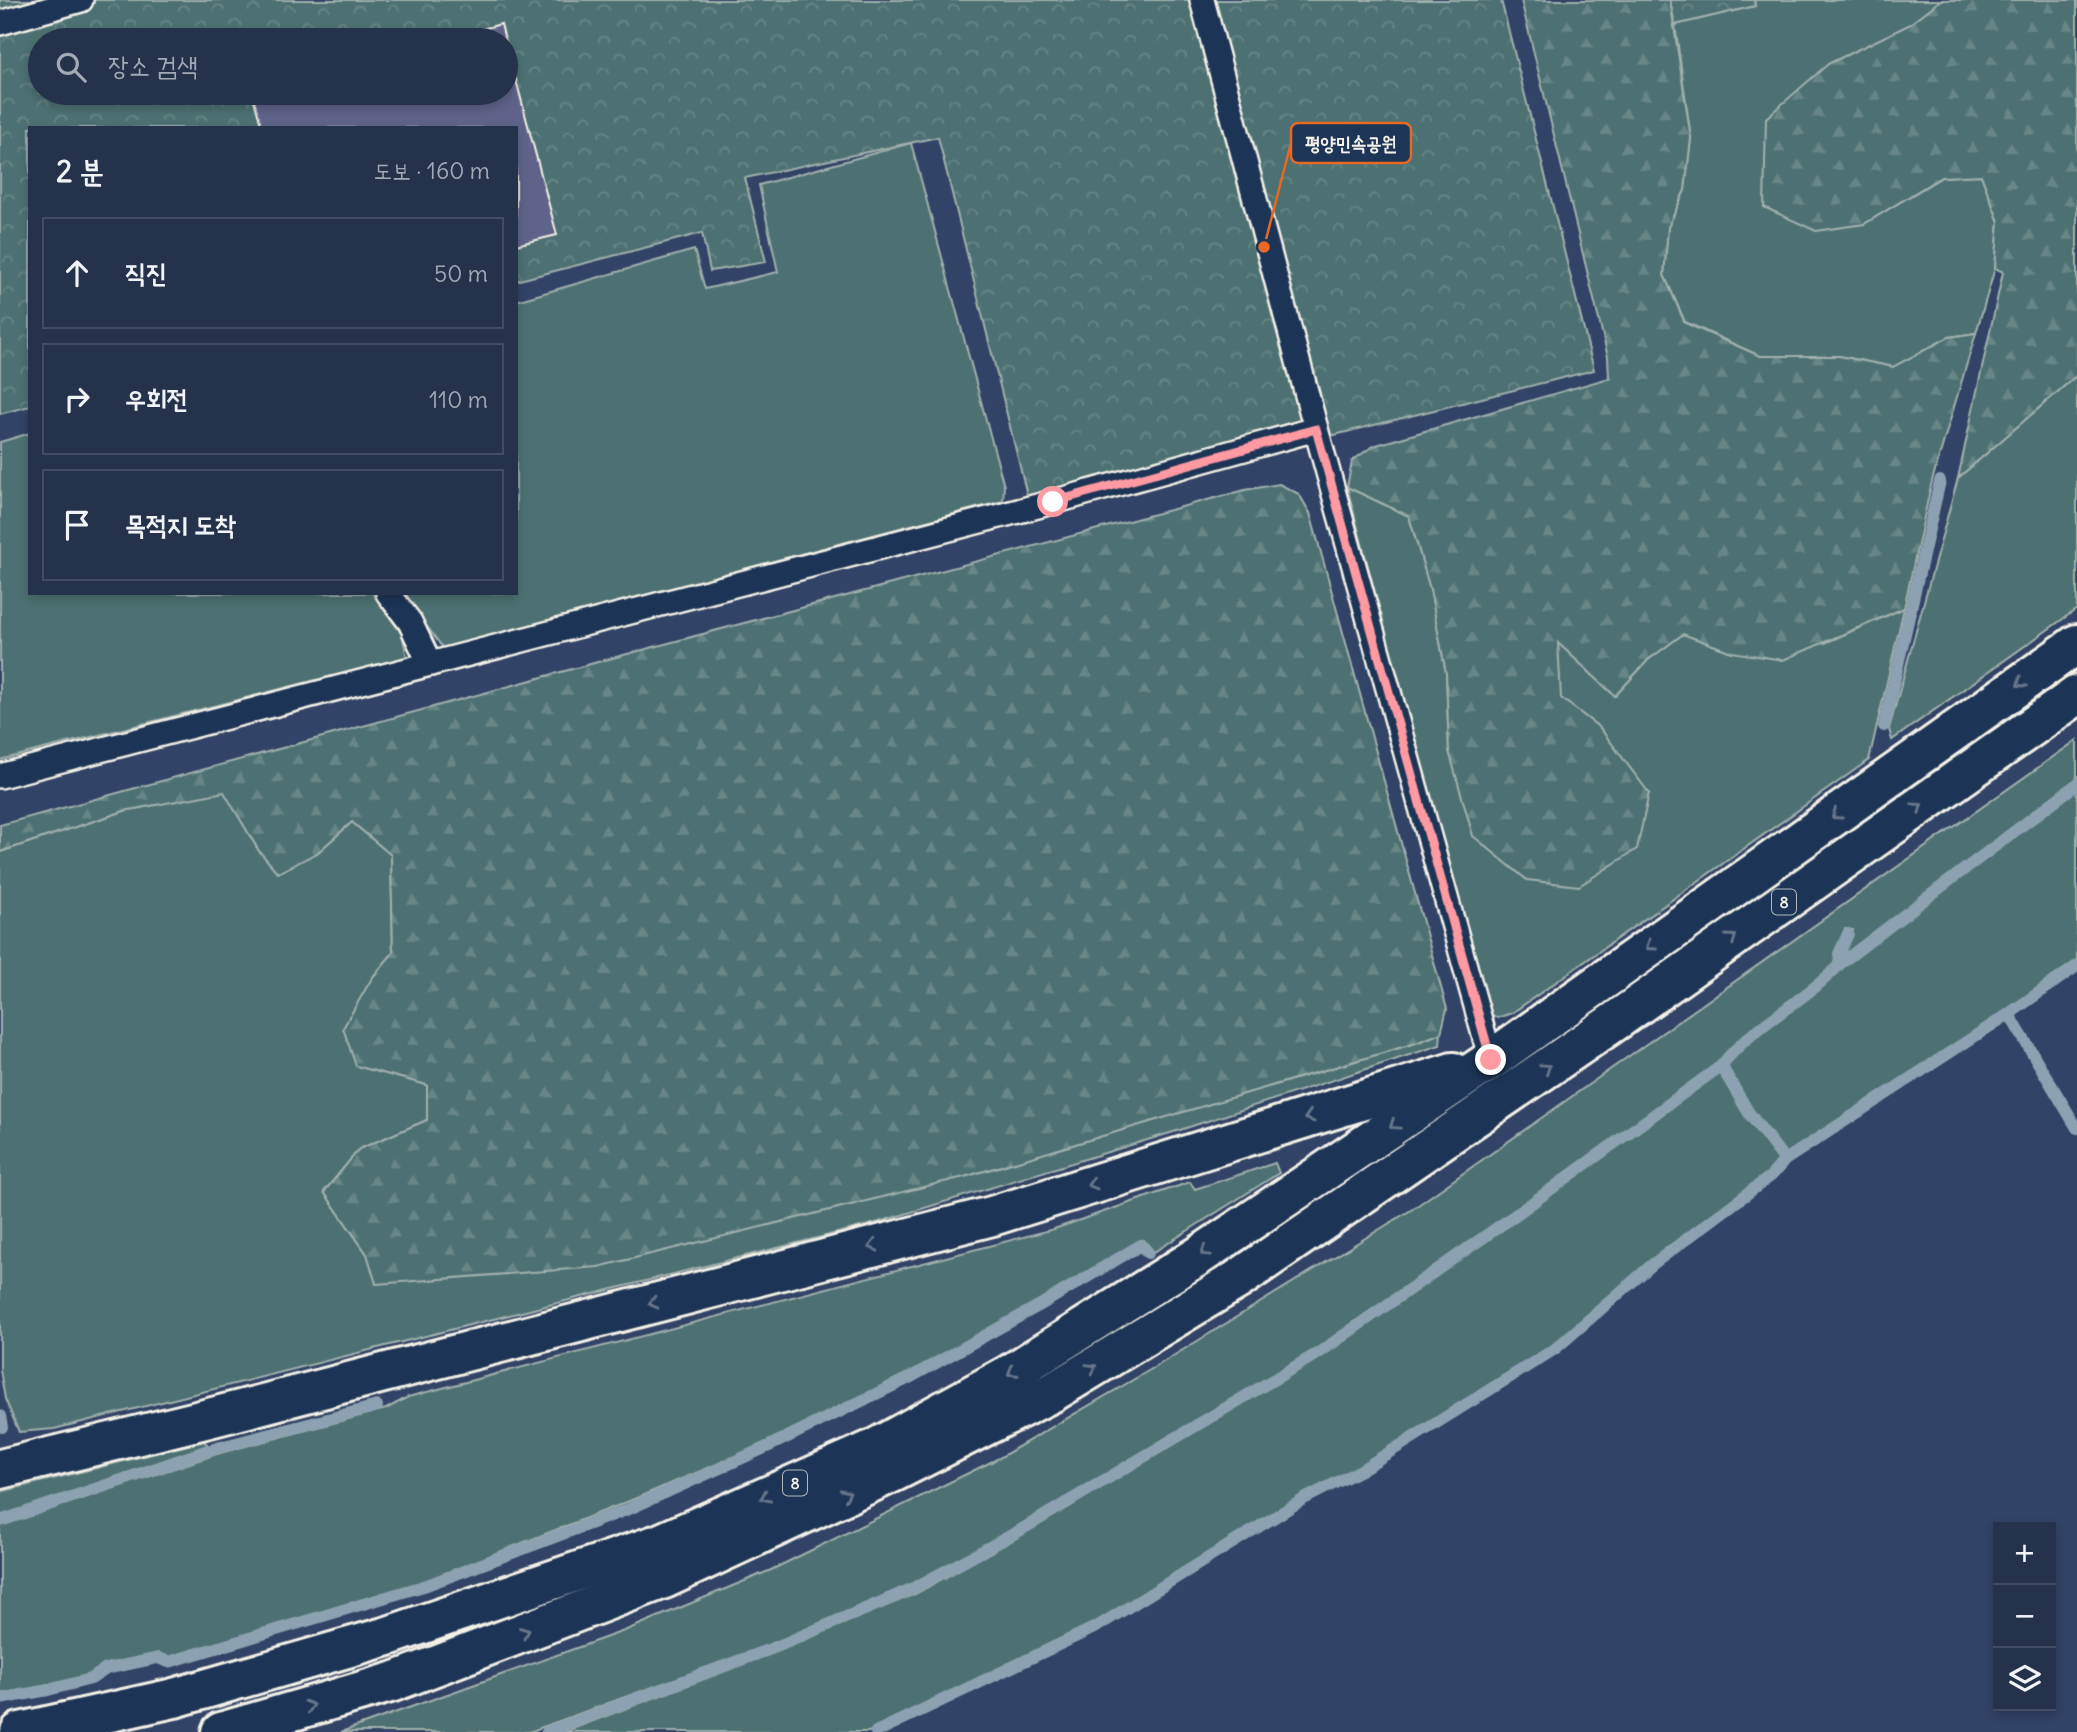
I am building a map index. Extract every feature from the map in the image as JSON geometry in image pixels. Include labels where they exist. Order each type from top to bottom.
[{"type":"highway","name":"8","points":[[20,1732],[174,1698],[388,1636],[661,1543],[874,1448],[1010,1374],[1197,1257],[1491,1060],[2077,644]]},
{"type":"highway","name":"8","points":[[221,1732],[393,1682],[664,1579],[894,1472],[1053,1392],[1260,1264],[1617,1020],[2077,695]]},
{"type":"highway","points":[[0,1469],[209,1418],[992,1216],[1491,1060]]},
{"type":"lane","points":[[0,23],[80,0]]},
{"type":"lane","points":[[1202,0],[1316,429],[1491,1060]]},
{"type":"lane","points":[[0,776],[1053,502],[1316,429]]},
{"type":"lane","points":[[390,595],[410,622],[430,664]]},
{"type":"green space","points":[[0,0],[1501,0],[1594,370],[1031,511],[938,137],[745,178],[766,262],[710,271],[702,233],[518,280],[518,126],[28,126],[28,407],[0,414]]},
{"type":"green space","points":[[1521,0],[1670,0],[1691,138],[1685,190],[1668,227],[1664,275],[1685,323],[1760,356],[1839,356],[1893,367],[1949,337],[1976,333],[1932,481],[1904,608],[1783,660],[1732,652],[1683,634],[1648,660],[1615,696],[1558,643],[1561,698],[1600,728],[1649,793],[1637,849],[1579,886],[1527,880],[1473,836],[1449,751],[1446,673],[1430,589],[1409,516],[1347,487],[1352,461],[1373,446],[1609,378],[1608,357]]},
{"type":"green space","points":[[1670,0],[1754,0],[1755,6],[1675,25]]},
{"type":"green space","points":[[1754,0],[1941,0],[1909,25],[1828,64],[1864,224],[1942,177],[1981,175],[1999,222],[1995,268],[1976,333],[1949,337],[1894,367],[1839,356],[1760,356],[1685,322],[1664,275],[1668,227],[1685,190],[1691,138],[1675,25],[1755,6]]},
{"type":"green space","points":[[1941,0],[2077,0],[2077,375],[1958,478],[2003,272],[1995,268],[1999,222],[1981,175],[1941,177],[1864,224],[1816,231],[1764,207],[1766,118],[1828,64],[1909,25]]},
{"type":"green space","points":[[911,143],[1004,486],[1003,501],[443,648],[403,595],[518,595],[518,300],[694,250],[705,289],[778,272],[759,185]]},
{"type":"green space","points":[[2077,375],[2077,609],[1892,740],[1889,729],[1958,478]]},
{"type":"green space","points":[[28,434],[28,595],[373,595],[402,634],[407,657],[0,760],[0,442]]},
{"type":"green space","points":[[1279,484],[1299,494],[1310,513],[1447,1009],[1441,1033],[1416,1043],[964,1177],[598,1267],[376,1284],[367,1254],[324,1192],[359,1149],[427,1120],[427,1085],[356,1066],[343,1028],[372,978],[393,953],[391,855],[352,822],[317,853],[278,873],[259,851],[224,792],[124,811],[0,852],[0,825],[616,657],[1245,490]]},
{"type":"green space","points":[[1347,487],[1409,516],[1430,589],[1446,673],[1449,751],[1600,728],[1560,698],[1558,642],[1615,696],[1648,660],[1683,634],[1732,652],[1825,643],[1904,608],[1869,760],[1512,1013],[1497,1018],[1485,1009]]},
{"type":"green space","points":[[2077,740],[2077,779],[1845,958],[1844,952],[1853,930],[1845,929],[1834,964],[1821,979],[1731,1047],[1720,1064],[1318,1349],[1019,1528],[911,1584],[776,1642],[529,1732],[341,1732],[624,1631],[771,1570],[999,1458],[1155,1367],[1411,1210]]},
{"type":"green space","points":[[2077,787],[2077,960],[1786,1156],[1753,1111],[1726,1064],[1735,1052],[1826,984],[1842,966]]},
{"type":"green space","points":[[224,791],[259,851],[317,853],[352,822],[391,855],[393,953],[372,978],[357,1066],[427,1085],[427,1120],[359,1149],[324,1192],[367,1254],[964,1177],[1416,1043],[1441,1033],[1440,1045],[1180,1130],[869,1225],[54,1429],[19,1432],[5,1399],[0,1370],[0,852],[124,811]]},
{"type":"green space","points":[[1719,1072],[1745,1116],[1779,1161],[1770,1172],[1650,1262],[1552,1346],[1359,1468],[1301,1497],[1097,1623],[869,1732],[564,1732],[778,1651],[915,1594],[1022,1535],[1322,1356]]},
{"type":"green space","points":[[1275,1163],[1279,1173],[1154,1252],[1144,1240],[909,1373],[767,1443],[627,1502],[425,1581],[169,1657],[158,1655],[106,1664],[89,1675],[0,1694],[0,1526],[220,1453],[386,1409],[408,1397],[1054,1229],[1190,1182],[1195,1189]]},
{"type":"green space","points":[[204,1441],[208,1445],[0,1517],[0,1492]]},
{"type":"building","points":[[501,24],[502,28],[486,28]]},
{"type":"building","points":[[518,87],[557,235],[518,245],[518,126],[261,126],[255,105],[518,105]]},
{"type":"waterway","points":[[1884,726],[1940,481]]},
{"type":"waterway","points":[[547,1732],[776,1647],[912,1589],[1019,1531],[1320,1352],[1721,1066],[1748,1038],[1811,990],[1841,963],[2077,784]]},
{"type":"waterway","points":[[1841,963],[1839,954],[1848,934]]},
{"type":"waterway","points":[[876,1732],[1098,1626],[1304,1499],[1361,1470],[1555,1349],[1653,1264],[1771,1176],[1785,1160],[2009,1014],[2077,966]]},
{"type":"waterway","points":[[2009,1014],[2077,1128]]},
{"type":"waterway","points":[[1721,1066],[1749,1113],[1785,1160]]},
{"type":"waterway","points":[[0,1699],[91,1679],[106,1669],[158,1658],[169,1662],[427,1585],[629,1509],[769,1446],[911,1377],[1141,1245],[1148,1253]]},
{"type":"waterway","points":[[0,1521],[217,1448],[377,1406]]},
{"type":"waterway","points":[[0,1416],[2,1427]]},
{"type":"place","name":"평양민속공원","points":[[1264,247]]},
{"type":"route","points":[[1053,502],[1316,429],[1491,1060]]}]
